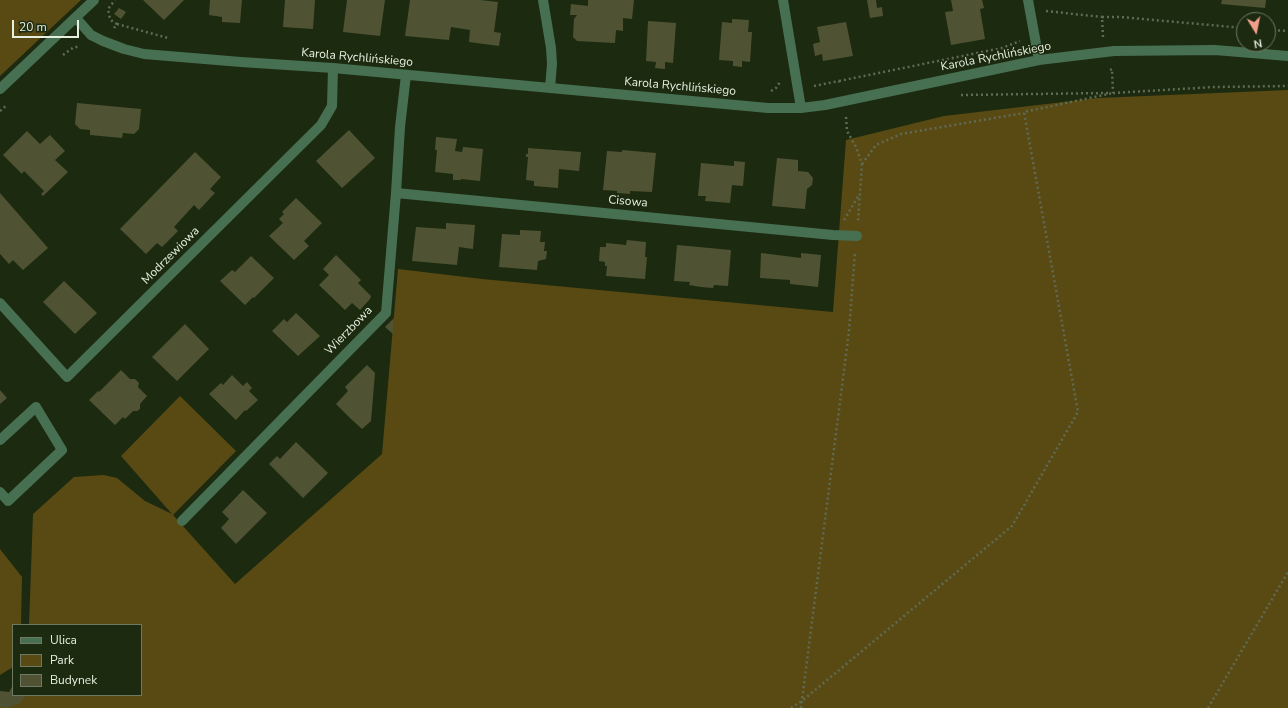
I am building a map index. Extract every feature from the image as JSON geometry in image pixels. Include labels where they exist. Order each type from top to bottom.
[{"type":"street","points":[[0,89],[94,0]]},
{"type":"street","points":[[543,0],[551,48],[552,64],[550,88]]},
{"type":"street","points":[[783,0],[801,108]]},
{"type":"street","points":[[1028,0],[1039,60]]},
{"type":"street","name":"Karola Rychlińskiego","points":[[76,18],[91,35],[124,49],[144,54],[333,68],[768,108],[801,108],[825,105],[1039,60],[1114,51],[1215,50],[1288,56]]},
{"type":"street","name":"Modrzewiowa","points":[[0,303],[67,377],[321,125],[332,106],[333,68]]},
{"type":"street","name":"Wierzbowa","points":[[182,521],[386,313],[400,127],[406,75]]},
{"type":"street","name":"Cisowa","points":[[396,193],[833,235],[857,236]]},
{"type":"street","points":[[0,440],[36,407],[62,450],[8,501],[0,492]]},
{"type":"path","points":[[1046,17],[1045,11],[1236,27]]},
{"type":"path","points":[[1102,17],[1103,40]]},
{"type":"path","points":[[1276,30],[1288,31]]},
{"type":"path","points":[[766,93],[776,88],[782,76],[807,72],[808,78],[815,86],[1002,48],[1022,40]]},
{"type":"path","points":[[58,59],[74,47],[84,49]]},
{"type":"path","points":[[1105,70],[1112,69],[1113,93]]},
{"type":"path","points":[[800,708],[849,330],[862,164],[856,147],[847,131],[844,101],[839,81]]},
{"type":"path","points":[[953,95],[1113,93],[1214,87],[1288,86]]},
{"type":"path","points":[[862,164],[876,145],[901,134],[1024,112],[1113,93]]},
{"type":"path","points":[[0,111],[12,101]]},
{"type":"path","points":[[791,708],[802,701],[1012,526],[1078,412],[1024,112]]},
{"type":"path","points":[[833,235],[859,194]]},
{"type":"path","points":[[1208,708],[1288,572]]},
{"type":"green space","points":[[0,0],[81,0],[0,76]]},
{"type":"green space","points":[[1288,90],[1288,708],[0,708],[24,696],[142,696],[142,624],[29,624],[33,514],[74,477],[104,475],[117,478],[145,501],[172,514],[121,456],[180,396],[236,451],[173,515],[235,584],[382,454],[398,269],[482,279],[833,312],[846,140],[944,116],[1098,98]]},
{"type":"green space","points":[[0,549],[22,577],[21,624],[12,624],[12,668],[0,675]]},
{"type":"building","points":[[143,0],[184,0],[164,20]]},
{"type":"building","points":[[210,0],[242,0],[240,23],[222,22],[222,17],[209,15]]},
{"type":"building","points":[[285,0],[315,0],[313,29],[283,27]]},
{"type":"building","points":[[347,0],[385,0],[380,36],[343,32]]},
{"type":"building","points":[[410,0],[480,0],[498,2],[494,32],[501,33],[499,46],[469,42],[470,30],[451,27],[449,40],[405,36]]},
{"type":"building","points":[[588,0],[634,0],[632,19],[623,18],[623,31],[616,30],[615,43],[577,41],[573,37],[574,19],[577,15],[570,15],[571,4],[588,6]]},
{"type":"building","points":[[867,0],[876,0],[877,8],[882,7],[883,16],[870,18]]},
{"type":"building","points":[[951,0],[982,0],[984,8],[980,9],[985,39],[951,45],[945,12],[953,11]]},
{"type":"building","points":[[1222,0],[1266,0],[1265,8],[1221,4]]},
{"type":"building","points":[[119,8],[126,12],[121,19],[114,14]]},
{"type":"building","points":[[732,19],[749,20],[748,32],[752,32],[750,62],[742,61],[742,67],[733,66],[733,61],[719,60],[722,22],[732,23]]},
{"type":"building","points":[[648,21],[676,23],[673,63],[665,62],[665,69],[655,68],[656,62],[646,61]]},
{"type":"building","points":[[846,22],[853,56],[823,61],[822,54],[815,56],[813,44],[820,42],[817,27]]},
{"type":"building","points":[[77,103],[141,109],[139,129],[134,134],[123,133],[122,138],[90,135],[90,130],[80,129],[75,124]]},
{"type":"building","points":[[349,130],[375,158],[342,188],[316,161]]},
{"type":"building","points":[[27,131],[40,144],[50,135],[65,151],[55,160],[68,172],[43,196],[41,194],[44,191],[24,171],[22,174],[3,155]]},
{"type":"building","points":[[436,137],[457,139],[455,151],[462,152],[463,147],[483,149],[480,181],[461,179],[453,180],[453,174],[435,172],[437,150],[435,150]]},
{"type":"building","points":[[528,148],[581,152],[579,171],[559,169],[558,188],[534,186],[534,181],[526,180],[528,157],[526,157],[526,154],[528,154]]},
{"type":"building","points":[[622,150],[656,153],[652,192],[630,191],[630,194],[603,190],[607,151],[622,152]]},
{"type":"building","points":[[195,152],[221,177],[210,189],[215,193],[199,210],[194,205],[174,227],[178,231],[162,247],[157,243],[146,254],[120,229]]},
{"type":"building","points":[[777,158],[798,160],[798,171],[808,172],[813,178],[812,185],[807,189],[805,209],[772,206]]},
{"type":"building","points":[[734,161],[745,162],[743,186],[732,185],[730,203],[705,201],[706,196],[698,196],[701,163],[734,166]]},
{"type":"building","points":[[0,193],[48,248],[23,270],[13,260],[9,264],[0,254]]},
{"type":"building","points":[[296,198],[322,223],[304,241],[309,246],[294,260],[269,236],[283,223],[279,219],[284,214],[282,212]]},
{"type":"building","points":[[446,223],[475,225],[473,249],[459,247],[457,265],[412,261],[416,227],[446,229]]},
{"type":"building","points":[[520,230],[541,231],[540,242],[545,242],[544,251],[547,251],[546,259],[538,261],[537,270],[499,267],[502,234],[520,235]]},
{"type":"building","points":[[627,240],[646,242],[645,257],[647,257],[645,279],[606,276],[607,266],[605,266],[605,262],[599,261],[600,247],[606,247],[606,243],[626,245]]},
{"type":"building","points":[[677,245],[731,250],[728,286],[714,285],[713,288],[701,287],[689,285],[690,282],[674,281]]},
{"type":"building","points":[[761,253],[801,258],[801,253],[821,255],[818,287],[790,284],[790,280],[760,278]]},
{"type":"building","points":[[336,255],[361,280],[358,283],[371,296],[360,310],[352,303],[345,310],[319,285],[329,275],[323,269]]},
{"type":"building","points":[[251,256],[274,278],[245,305],[220,281],[232,270],[235,272]]},
{"type":"building","points":[[64,281],[97,313],[75,334],[43,302]]},
{"type":"building","points":[[296,313],[320,336],[298,356],[272,331],[284,319],[287,322]]},
{"type":"building","points":[[394,318],[393,334],[385,327]]},
{"type":"building","points":[[185,324],[209,349],[177,381],[152,357]]},
{"type":"building","points":[[367,365],[375,373],[371,421],[362,429],[336,404],[348,391],[345,387]]},
{"type":"building","points":[[121,370],[130,379],[135,379],[139,383],[138,387],[147,396],[140,404],[140,409],[133,411],[125,419],[123,417],[115,425],[89,400]]},
{"type":"building","points":[[232,375],[243,386],[247,382],[252,388],[249,391],[258,400],[246,411],[245,410],[236,420],[209,394],[221,383],[223,385]]},
{"type":"building","points":[[0,390],[7,398],[0,404]]},
{"type":"building","points":[[296,442],[328,473],[303,498],[269,464],[277,456],[280,459]]},
{"type":"building","points":[[243,490],[267,513],[236,544],[221,528],[229,519],[222,512]]},
{"type":"building","points":[[12,687],[12,696],[25,696],[20,703],[7,708],[0,707],[0,691],[9,692]]}]
